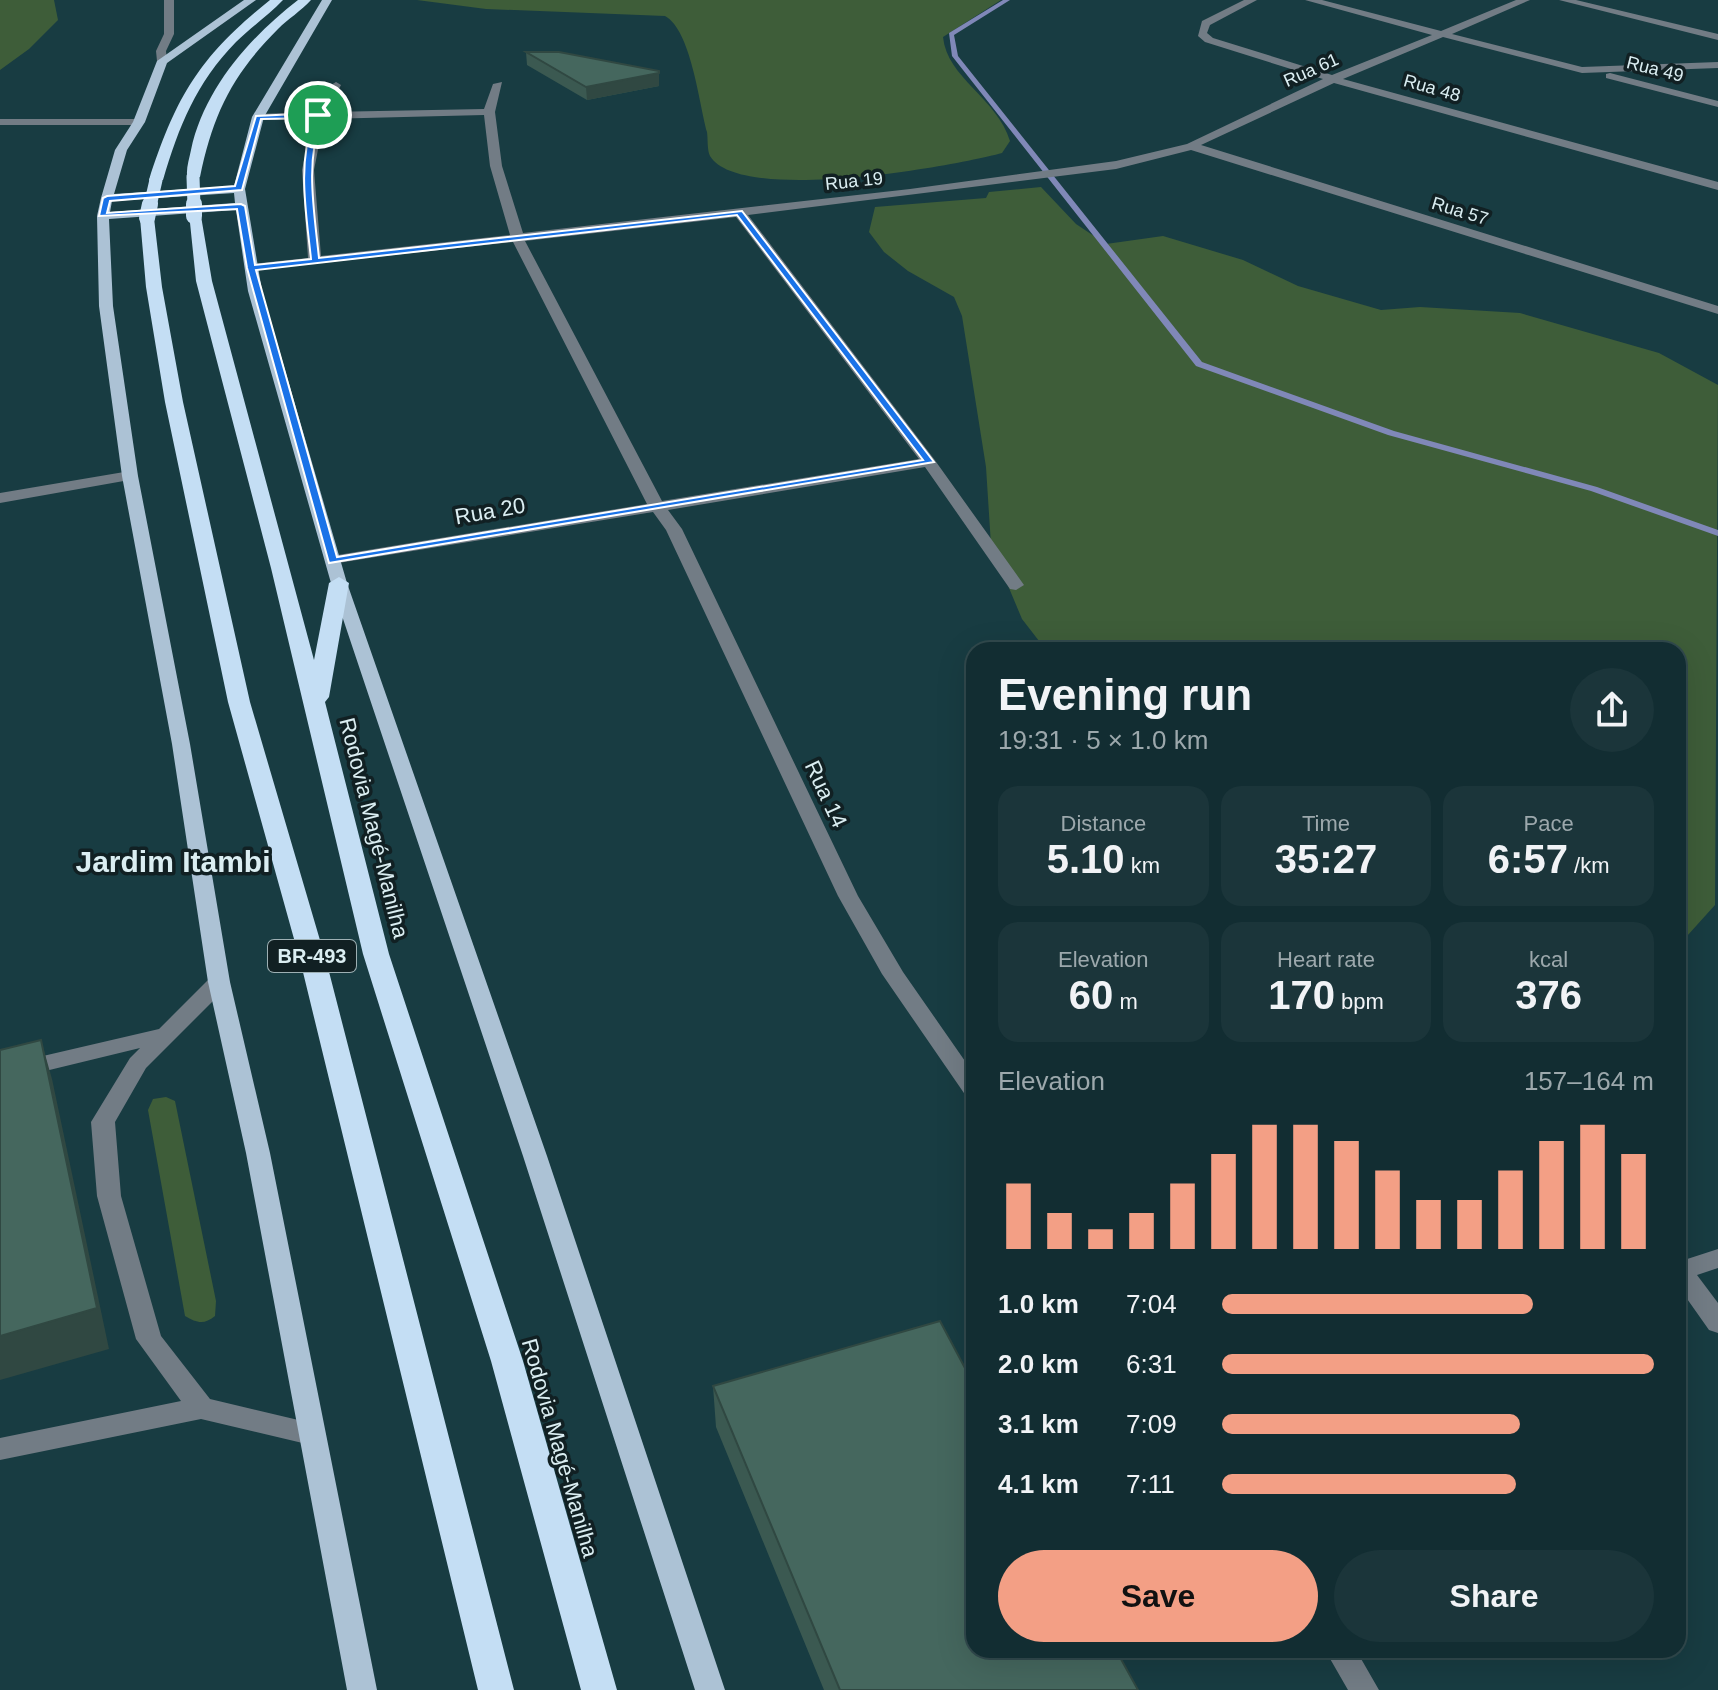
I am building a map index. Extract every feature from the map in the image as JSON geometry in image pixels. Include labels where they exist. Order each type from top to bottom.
[{"type":"highway","name":"BR-493","points":[[277,0],[213,62],[179,111],[147,218],[154,287],[176,418],[239,702],[318,979],[496,1690]]},
{"type":"highway","name":"Rodovia Magé-Manilha","points":[[305,0],[287,13],[245,62],[207,120],[193,177],[194,216],[204,281],[316,708],[376,954],[507,1361],[599,1690]]},
{"type":"highway","points":[[316,708],[336,572]]},
{"type":"main road","points":[[251,0],[162,61],[139,122],[121,150],[105,207],[106,306],[130,476],[181,744],[219,982],[258,1153],[362,1690]]},
{"type":"main road","points":[[327,0],[258,117],[239,189],[251,268],[336,572],[535,1156],[710,1690]]},
{"type":"main road","points":[[105,207],[239,189]]},
{"type":"main road","points":[[105,207],[241,206]]},
{"type":"street","points":[[162,61],[161,51],[169,34],[169,0]]},
{"type":"street","name":"Rua 48","points":[[1252,0],[1206,23],[1202,34],[1209,40],[1333,79],[1718,186]]},
{"type":"street","points":[[1310,0],[1582,70],[1718,65]]},
{"type":"street","name":"Rua 61","points":[[1191,146],[1333,79],[1447,35],[1525,0]]},
{"type":"street","points":[[1564,0],[1718,37]]},
{"type":"street","name":"Rua 49","points":[[1582,70],[1718,104]]},
{"type":"street","points":[[498,84],[489,112],[496,166],[518,239],[656,505]]},
{"type":"street","points":[[315,261],[307,184],[308,144],[318,115],[336,85]]},
{"type":"street","points":[[258,117],[489,112]]},
{"type":"street","points":[[0,122],[139,122]]},
{"type":"street","name":"Rua 19","points":[[251,268],[1042,177],[1116,165],[1191,146]]},
{"type":"street","name":"Rua 57","points":[[1191,146],[1718,310]]},
{"type":"street","points":[[739,212],[929,462],[1016,585]]},
{"type":"street","name":"Rua 20","points":[[336,572],[656,505],[929,462]]},
{"type":"street","points":[[0,498],[130,476]]},
{"type":"street","name":"Rua 14","points":[[656,505],[674,529],[848,896],[893,974],[966,1079]]},
{"type":"street","points":[[201,1408],[149,1339],[109,1196],[103,1122],[138,1063],[160,1036],[219,982]]},
{"type":"street","points":[[0,1074],[160,1036]]},
{"type":"street","points":[[1686,1267],[1718,1258]]},
{"type":"street","points":[[1686,1279],[1718,1323]]},
{"type":"street","points":[[0,1449],[201,1408],[311,1434]]},
{"type":"street","points":[[1345,1658],[1364,1690]]},
{"type":"green space","points":[[0,0],[54,0],[58,20],[29,49],[0,70]]},
{"type":"green space","points":[[417,0],[1001,0],[943,37],[953,64],[995,112],[1010,141],[1002,153],[897,173],[803,180],[762,178],[729,170],[710,156],[688,51],[674,24],[665,16],[486,9]]},
{"type":"green space","points":[[1041,187],[1076,224],[1106,244],[1163,236],[1243,260],[1298,286],[1381,310],[1420,307],[1520,313],[1659,353],[1718,385],[1715,905],[1686,937],[1686,642],[1040,642],[1022,619],[991,545],[986,467],[962,316],[954,297],[908,271],[884,252],[869,232],[875,207],[986,198],[989,192]]},
{"type":"green space","points":[[166,1097],[175,1101],[216,1301],[215,1316],[204,1322],[185,1316],[148,1110],[153,1099]]},
{"type":"building","points":[[526,52],[559,52],[659,73],[586,87]]},
{"type":"building","points":[[41,1040],[97,1308],[0,1336],[0,1050]]},
{"type":"building","points":[[940,1321],[966,1370],[966,1658],[1120,1658],[1138,1690],[840,1690],[713,1386]]},
{"type":"waterway","points":[[1007,0],[951,34],[955,56],[1199,364],[1391,433],[1594,489],[1718,533]]},
{"type":"district","name":"Jardim Itambi","points":[[173,861]]},
{"type":"route","points":[[318,115],[258,117],[239,189],[107,198],[103,216],[241,206],[251,268],[518,239],[739,212],[929,462],[332,561],[251,268],[315,261],[307,184],[308,144],[318,115]]}]
